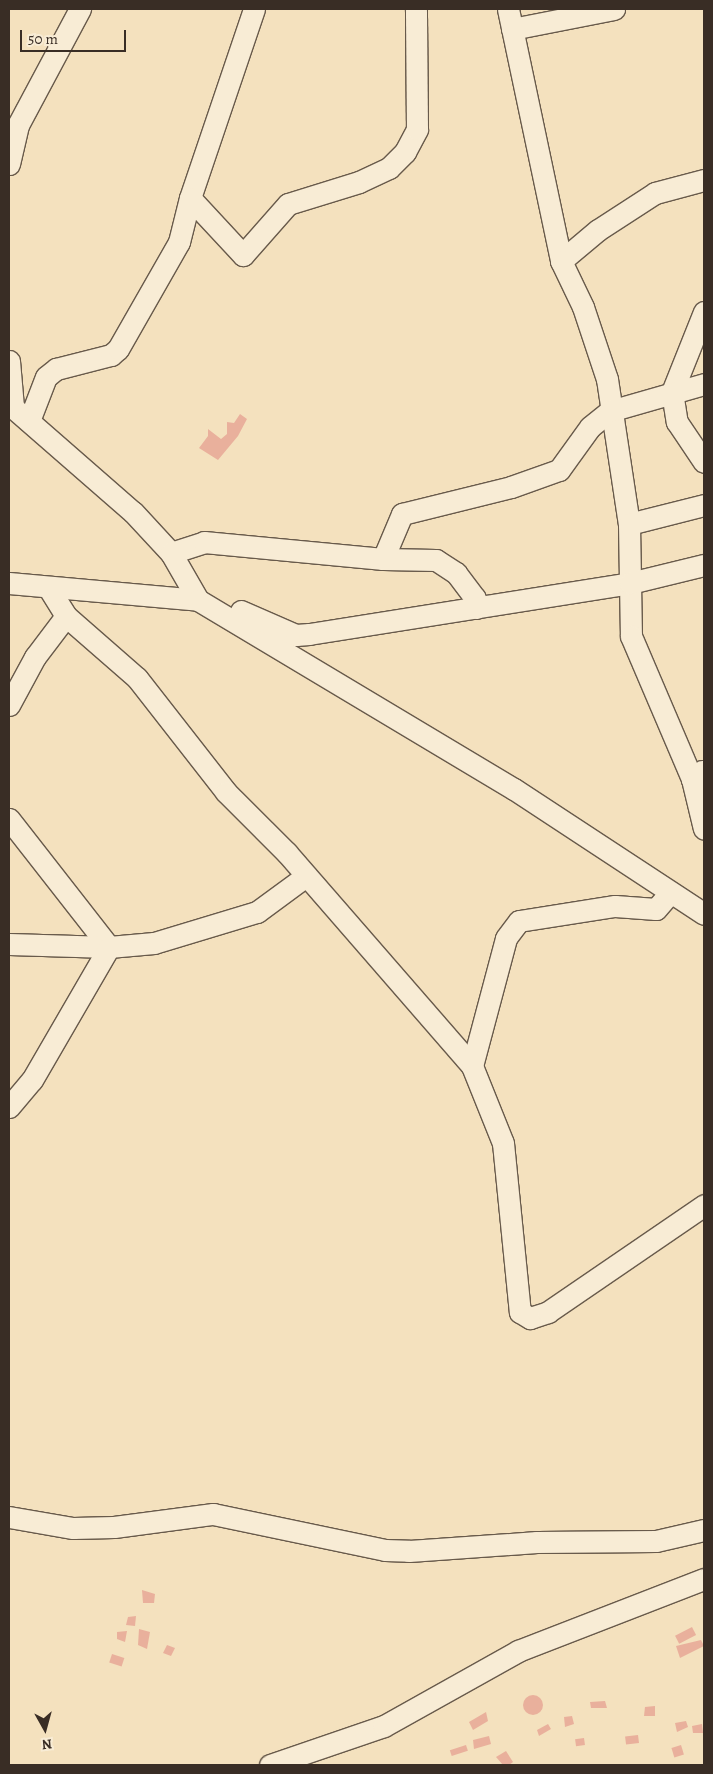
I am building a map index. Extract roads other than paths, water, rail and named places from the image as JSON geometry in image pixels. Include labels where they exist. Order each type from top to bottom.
[{"type":"street","points":[[9,164],[18,125],[80,9]]},
{"type":"street","points":[[29,421],[46,377],[56,369],[111,355],[118,348],[179,242],[190,198],[254,9]]},
{"type":"street","points":[[190,198],[243,255],[288,204],[359,182],[389,168],[409,147],[417,129],[416,9]]},
{"type":"street","points":[[614,9],[510,19],[561,261],[583,307],[607,379],[610,411],[623,468],[629,524],[631,636],[698,774],[704,830]]},
{"type":"street","points":[[561,261],[598,230],[655,193],[704,180]]},
{"type":"street","points":[[701,454],[677,422],[672,392],[703,316]]},
{"type":"street","points":[[9,361],[11,406],[132,512],[171,553],[203,603],[514,789],[670,893],[699,904]]},
{"type":"street","points":[[383,559],[402,514],[511,487],[559,470],[590,426],[610,411],[704,384]]},
{"type":"street","points":[[629,524],[704,505]]},
{"type":"street","points":[[171,553],[204,542],[383,559],[436,560],[456,573],[475,598],[476,608]]},
{"type":"street","points":[[9,583],[228,605],[296,635],[394,624],[476,608],[630,583],[704,565]]},
{"type":"street","points":[[48,587],[66,616],[136,678],[226,792],[306,876],[472,1066],[503,1143],[516,1298],[520,1312],[530,1318],[548,1312],[704,1205]]},
{"type":"street","points":[[9,705],[35,657],[66,616]]},
{"type":"street","points":[[9,819],[109,948]]},
{"type":"street","points":[[9,944],[109,948],[154,943],[257,912],[306,876]]},
{"type":"street","points":[[472,1066],[506,938],[519,921],[615,906],[656,909],[670,893]]},
{"type":"street","points":[[9,1107],[32,1080],[109,948]]},
{"type":"street","points":[[9,1518],[73,1528],[114,1527],[213,1514],[385,1550],[409,1551],[537,1542],[656,1541],[704,1530]]},
{"type":"street","points":[[270,1765],[384,1726],[518,1651],[704,1579]]}]
